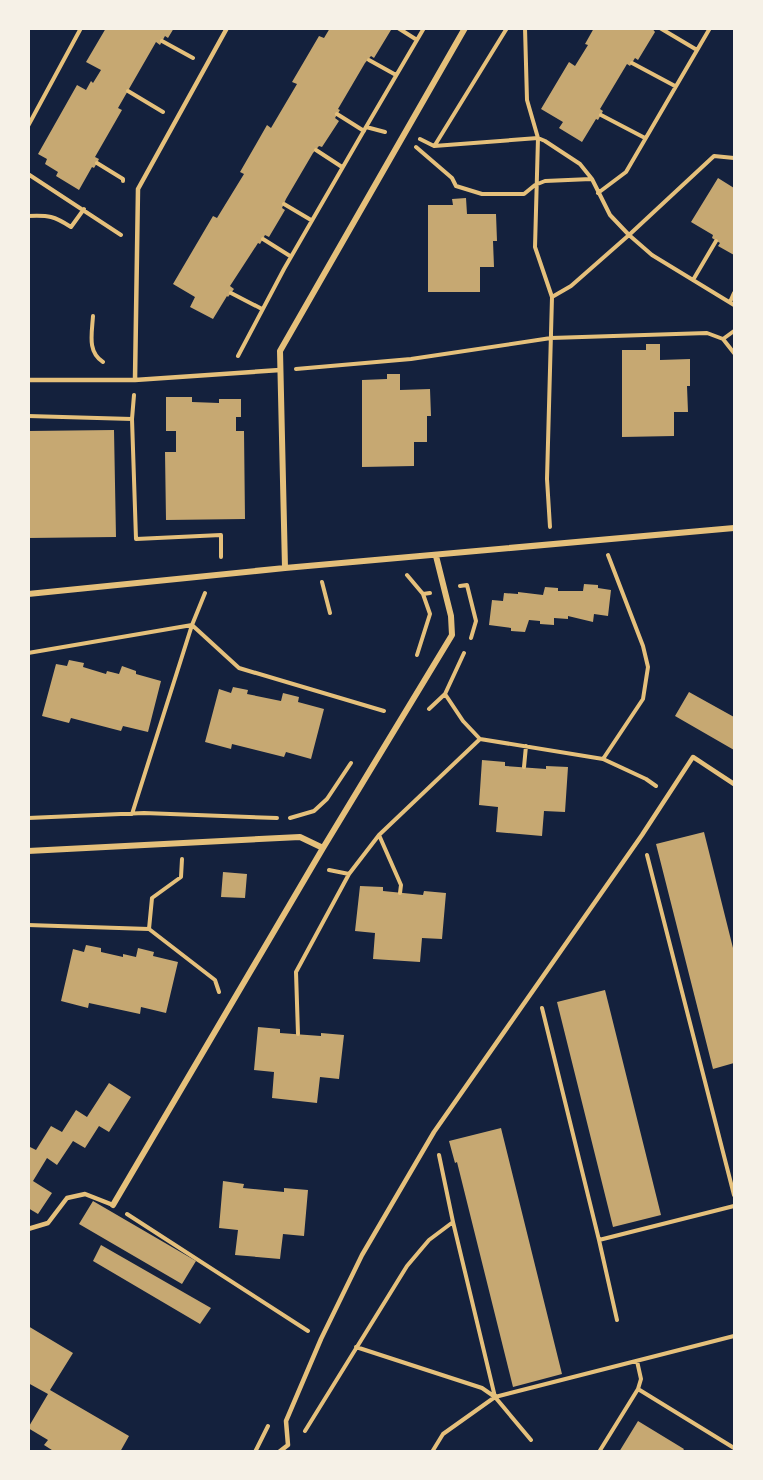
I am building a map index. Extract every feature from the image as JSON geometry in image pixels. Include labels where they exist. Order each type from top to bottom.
[{"type":"street","points":[[285,568],[280,351],[465,28]]},
{"type":"street","points":[[28,594],[285,568],[735,528]]},
{"type":"street","points":[[113,1205],[323,848],[452,635],[451,616],[436,556]]},
{"type":"street","points":[[28,851],[300,837],[323,848]]},
{"type":"lane","points":[[135,380],[138,189],[227,28]]},
{"type":"lane","points":[[28,380],[135,380],[280,370]]},
{"type":"lane","points":[[292,1452],[288,1445],[285,1421],[321,1339],[362,1254],[434,1131],[642,835],[693,757],[735,784]]},
{"type":"lane","points":[[28,1229],[48,1223],[67,1198],[85,1194],[113,1205]]},
{"type":"lane","points":[[279,1452],[288,1445]]},
{"type":"path","points":[[28,126],[81,28]]},
{"type":"path","points":[[398,28],[417,40]]},
{"type":"path","points":[[235,360],[242,351],[262,309],[311,220],[424,28]]},
{"type":"path","points":[[434,146],[507,28]]},
{"type":"path","points":[[525,28],[527,100],[538,138],[535,247],[552,297],[547,480],[551,545]]},
{"type":"path","points":[[660,28],[697,50]]},
{"type":"path","points":[[598,193],[626,172],[710,28]]},
{"type":"path","points":[[162,41],[197,61]]},
{"type":"path","points":[[369,60],[396,75]]},
{"type":"path","points":[[632,63],[675,86]]},
{"type":"path","points":[[128,91],[166,113]]},
{"type":"path","points":[[337,114],[365,129],[402,138]]},
{"type":"path","points":[[601,115],[645,138]]},
{"type":"path","points":[[416,137],[434,146],[538,138],[545,141],[580,164],[592,179],[610,215],[652,255],[732,303],[735,293]]},
{"type":"path","points":[[412,144],[453,178],[456,186],[482,194],[524,194],[535,185],[545,181],[592,179]]},
{"type":"path","points":[[316,150],[342,167]]},
{"type":"path","points":[[552,297],[571,286],[714,156],[735,158]]},
{"type":"path","points":[[28,174],[84,209],[138,248]]},
{"type":"path","points":[[284,204],[311,220]]},
{"type":"path","points":[[28,216],[49,215],[71,227],[84,209]]},
{"type":"path","points":[[263,239],[291,256]]},
{"type":"path","points":[[693,280],[716,241]]},
{"type":"path","points":[[231,293],[262,309]]},
{"type":"path","points":[[93,316],[92,348],[94,355],[102,362],[112,365],[135,364]]},
{"type":"path","points":[[723,339],[735,332]]},
{"type":"path","points":[[280,370],[411,359],[551,338],[707,333],[723,339],[735,353]]},
{"type":"path","points":[[135,380],[132,419],[136,539],[221,535],[219,575]]},
{"type":"path","points":[[28,416],[132,419]]},
{"type":"path","points":[[602,540],[643,646],[648,667],[643,699],[603,759]]},
{"type":"path","points":[[322,581],[330,613]]},
{"type":"path","points":[[413,662],[419,651],[430,614],[423,594],[444,590]]},
{"type":"path","points":[[132,814],[192,625],[205,593]]},
{"type":"path","points":[[28,653],[192,625]]},
{"type":"path","points":[[192,625],[239,668],[384,711]]},
{"type":"path","points":[[445,694],[463,721],[480,740],[603,759],[646,779]]},
{"type":"path","points":[[378,720],[390,701]]},
{"type":"path","points":[[298,1034],[296,972],[349,874],[379,835],[480,740]]},
{"type":"path","points":[[524,767],[526,746]]},
{"type":"path","points":[[289,819],[314,811],[327,799],[355,756]]},
{"type":"path","points":[[28,818],[132,814],[278,818]]},
{"type":"path","points":[[379,835],[402,885],[400,893]]},
{"type":"path","points":[[642,835],[735,1195]]},
{"type":"path","points":[[149,929],[152,898],[181,877],[182,843]]},
{"type":"path","points":[[321,869],[349,874]]},
{"type":"path","points":[[28,925],[149,929],[215,980],[226,1016]]},
{"type":"path","points":[[536,984],[617,1320]]},
{"type":"path","points":[[434,1131],[453,1222],[495,1397]]},
{"type":"path","points":[[113,1205],[321,1339]]},
{"type":"path","points":[[599,1240],[735,1206]]},
{"type":"path","points":[[288,1445],[303,1434],[407,1266],[429,1240],[453,1222]]},
{"type":"path","points":[[432,1452],[443,1434],[495,1397],[735,1336]]},
{"type":"path","points":[[356,1347],[482,1388],[495,1397],[531,1440]]},
{"type":"path","points":[[600,1452],[638,1389],[641,1379],[637,1361]]},
{"type":"path","points":[[638,1389],[735,1448]]},
{"type":"path","points":[[255,1452],[270,1423],[285,1421]]},
{"type":"building","points":[[106,28],[174,28],[168,38],[165,36],[160,45],[156,42],[118,108],[122,110],[95,157],[99,159],[97,163],[94,168],[92,167],[79,190],[56,176],[58,172],[45,164],[47,159],[38,154],[77,85],[86,90],[101,70],[86,62]]},
{"type":"building","points":[[330,28],[391,30],[374,58],[371,56],[365,63],[338,109],[340,110],[335,118],[339,121],[322,147],[319,146],[313,153],[286,199],[282,208],[285,210],[269,237],[265,235],[260,244],[258,243],[230,286],[234,289],[213,319],[190,307],[195,297],[173,284],[213,216],[217,218],[244,174],[240,172],[267,125],[271,128],[297,84],[292,82],[319,36],[324,38]]},
{"type":"building","points":[[594,28],[652,28],[655,32],[638,60],[635,58],[630,66],[627,64],[600,109],[603,111],[598,120],[596,119],[582,142],[559,128],[563,122],[541,109],[569,62],[575,66],[588,45],[585,44]]},
{"type":"building","points":[[718,178],[734,188],[734,255],[718,246],[720,243],[712,238],[713,235],[691,222]]},
{"type":"building","points":[[466,198],[467,214],[496,214],[497,241],[493,241],[494,267],[480,267],[480,292],[428,292],[428,205],[453,205],[452,199]]},
{"type":"building","points":[[646,344],[660,344],[660,360],[690,359],[690,386],[687,386],[688,412],[674,412],[674,436],[622,437],[622,350],[646,350]]},
{"type":"building","points":[[387,374],[400,374],[400,390],[430,389],[431,416],[427,416],[427,442],[414,442],[414,466],[362,467],[362,380],[387,379]]},
{"type":"building","points":[[166,397],[192,397],[192,402],[219,403],[219,399],[241,399],[241,417],[236,417],[236,431],[244,431],[245,519],[166,520],[165,452],[176,452],[176,431],[166,431]]},
{"type":"building","points":[[114,430],[116,537],[28,538],[28,431]]},
{"type":"building","points":[[584,584],[598,585],[598,588],[611,590],[608,616],[594,614],[593,622],[568,616],[568,619],[554,618],[554,625],[529,620],[525,632],[489,625],[492,600],[503,601],[504,593],[543,595],[545,587],[558,588],[558,591],[583,591]]},
{"type":"building","points":[[69,660],[84,663],[83,667],[106,674],[107,671],[119,674],[122,666],[136,671],[136,674],[161,681],[148,732],[123,726],[121,731],[71,718],[69,723],[42,716],[56,664],[67,666]]},
{"type":"building","points":[[233,687],[248,690],[247,694],[281,701],[283,693],[299,697],[298,702],[324,709],[311,759],[286,752],[284,757],[232,744],[231,749],[205,742],[219,689],[231,693]]},
{"type":"building","points":[[689,692],[734,717],[734,750],[675,716]]},
{"type":"building","points":[[482,760],[505,762],[505,766],[546,769],[546,766],[568,767],[565,812],[544,811],[542,836],[496,832],[498,807],[479,805]]},
{"type":"building","points":[[704,832],[734,952],[734,1063],[713,1069],[656,844]]},
{"type":"building","points":[[223,872],[247,874],[245,898],[221,897]]},
{"type":"building","points":[[360,886],[383,887],[383,891],[423,895],[424,891],[446,893],[442,939],[422,938],[420,962],[373,959],[375,933],[355,931]]},
{"type":"building","points":[[86,945],[101,948],[101,952],[123,957],[123,954],[136,957],[138,948],[154,952],[153,956],[178,962],[166,1013],[141,1007],[140,1014],[89,1003],[88,1008],[61,1001],[73,949],[84,952]]},
{"type":"building","points":[[605,990],[661,1215],[613,1227],[557,1002]]},
{"type":"building","points":[[258,1027],[280,1029],[280,1033],[344,1035],[339,1079],[320,1077],[317,1103],[272,1098],[274,1072],[254,1070]]},
{"type":"building","points":[[109,1083],[131,1097],[109,1132],[99,1126],[85,1148],[73,1141],[57,1165],[47,1158],[33,1181],[52,1193],[38,1214],[28,1208],[28,1146],[36,1150],[51,1126],[62,1132],[76,1110],[87,1117]]},
{"type":"building","points":[[501,1128],[562,1374],[513,1387],[457,1162],[455,1163],[449,1141]]},
{"type":"building","points":[[223,1181],[244,1184],[243,1188],[284,1192],[284,1188],[308,1190],[304,1236],[283,1234],[280,1259],[235,1255],[238,1230],[219,1228]]},
{"type":"building","points":[[93,1201],[196,1261],[182,1284],[79,1224]]},
{"type":"building","points":[[101,1245],[211,1308],[200,1324],[93,1261]]},
{"type":"building","points":[[28,1326],[73,1353],[50,1390],[129,1436],[120,1452],[55,1452],[44,1445],[48,1440],[28,1428],[48,1394],[28,1383]]},
{"type":"building","points":[[638,1421],[684,1449],[682,1452],[619,1452]]}]
